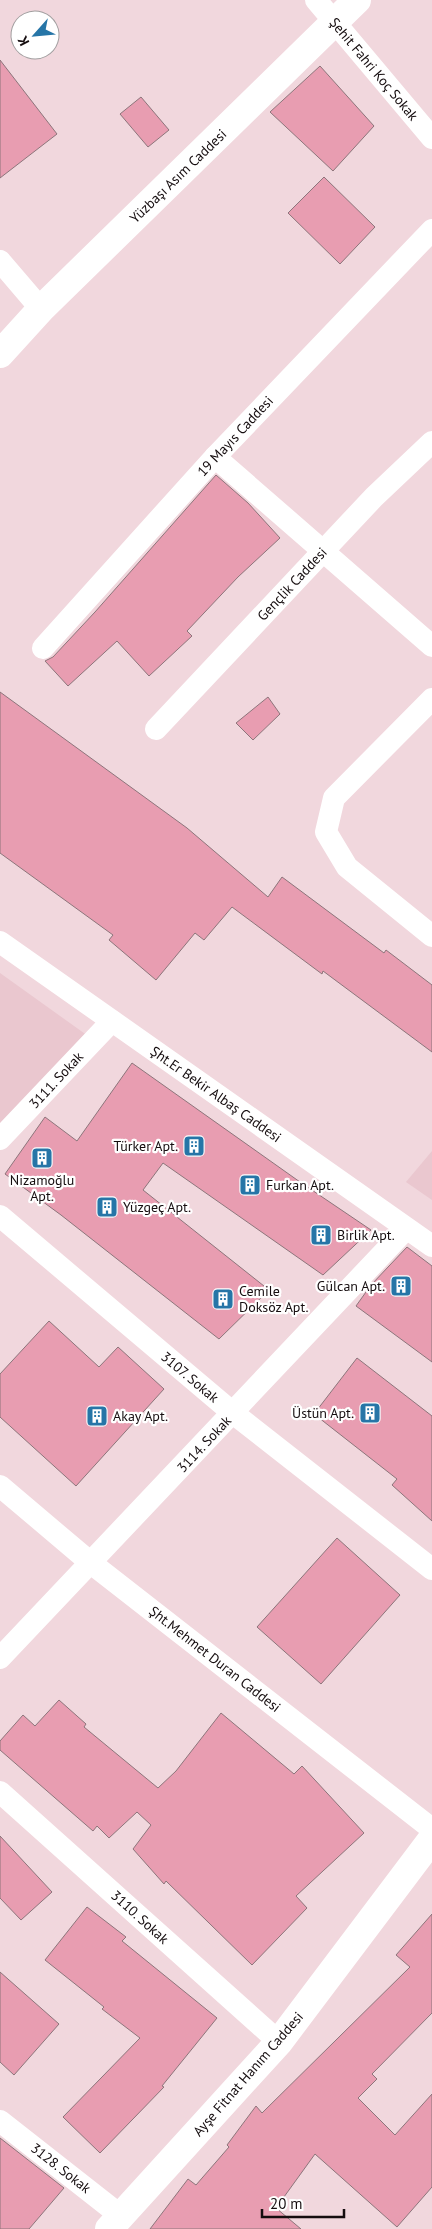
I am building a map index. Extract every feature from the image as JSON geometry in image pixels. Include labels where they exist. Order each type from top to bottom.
[{"type":"main road","name":"Yüzbaşı Asım Caddesi","points":[[0,354],[41,309],[357,0]]},
{"type":"main road","name":"Ayşe Fitnat Hanım Caddesi","points":[[115,2223],[279,2042],[432,1839]]},
{"type":"street","name":"Şehit Fahri Koç Sokak","points":[[316,0],[432,138]]},
{"type":"street","name":"19 Mayıs Caddesi","points":[[43,648],[215,457],[432,230]]},
{"type":"street","points":[[0,261],[41,309]]},
{"type":"street","name":"Gençlik Caddesi","points":[[156,729],[374,497],[432,442]]},
{"type":"street","points":[[215,457],[432,646]]},
{"type":"street","points":[[432,699],[334,798],[326,832],[346,867],[432,936]]},
{"type":"street","name":"Şht.Er Bekir Albaş Caddesi","points":[[0,942],[432,1246]]},
{"type":"street","name":"3111. Sokak","points":[[0,1139],[112,1021]]},
{"type":"street","name":"3107. Sokak","points":[[0,1216],[233,1413],[432,1569]]},
{"type":"street","name":"3114. Sokak","points":[[0,1658],[406,1229]]},
{"type":"street","name":"Şht.Mehmet Duran Caddesi","points":[[0,1486],[91,1563],[432,1829]]},
{"type":"street","name":"3110. Sokak","points":[[0,1792],[279,2042]]},
{"type":"street","name":"3128. Sokak","points":[[0,2121],[115,2223]]},
{"type":"shaded area","points":[[0,973],[88,1036],[0,1125]]},
{"type":"shaded area","points":[[432,1151],[432,1200],[406,1182]]},
{"type":"building","points":[[0,60],[57,134],[0,178]]},
{"type":"building","points":[[320,66],[374,126],[333,171],[270,112]]},
{"type":"building","points":[[141,97],[169,130],[148,147],[120,114]]},
{"type":"building","points":[[324,177],[375,227],[340,264],[288,213]]},
{"type":"building","points":[[216,475],[248,503],[280,538],[238,577],[187,631],[192,636],[149,676],[117,641],[68,686],[45,661],[53,657],[95,612]]},
{"type":"building","points":[[0,692],[187,828],[268,897],[282,877],[384,953],[386,950],[432,985],[432,1052],[323,971],[322,974],[232,907],[204,940],[195,933],[156,980],[109,940],[113,935],[0,853]]},
{"type":"building","points":[[268,697],[280,714],[253,740],[236,723]]},
{"type":"building","points":[[132,1063],[371,1230],[323,1275],[163,1163],[143,1190],[269,1290],[219,1339],[61,1215],[5,1174],[45,1117],[77,1141]]},
{"type":"building","name":"Gülcan Apt.","points":[[407,1247],[432,1266],[432,1362],[356,1306],[371,1285]]},
{"type":"building","points":[[49,1321],[99,1367],[118,1347],[164,1389],[76,1486],[0,1417],[0,1374]]},
{"type":"building","name":"Üstün Apt.","points":[[357,1358],[432,1416],[432,1521],[392,1485],[397,1479],[314,1414]]},
{"type":"building","points":[[337,1538],[400,1595],[321,1684],[257,1627]]},
{"type":"building","points":[[59,1700],[86,1724],[84,1727],[158,1788],[176,1771],[221,1713],[294,1774],[302,1766],[364,1833],[296,1896],[307,1908],[252,1965],[166,1881],[164,1884],[133,1849],[151,1825],[137,1812],[109,1838],[97,1826],[93,1831],[0,1750],[0,1741],[23,1715],[35,1726]]},
{"type":"building","points":[[0,1836],[52,1892],[21,1920],[0,1898]]},
{"type":"building","points":[[87,1907],[126,1937],[122,1941],[217,2018],[162,2086],[164,2087],[100,2153],[63,2117],[140,2038],[102,2009],[104,2007],[45,1960]]},
{"type":"building","points":[[432,1914],[432,2013],[372,2074],[377,2079],[358,2098],[395,2135],[432,2094],[432,2187],[397,2227],[315,2154],[276,2208],[301,2229],[150,2229],[188,2179],[196,2185],[229,2147],[227,2145],[256,2106],[262,2113],[410,1967],[396,1955]]},
{"type":"building","points":[[0,1972],[59,2024],[14,2075],[0,2062]]},
{"type":"building","points":[[0,2138],[64,2188],[29,2229],[0,2229]]},
{"type":"place","name":"Türker Apt.","points":[[194,1146]]},
{"type":"place","name":"Nizamoğlu Apt.","points":[[42,1158]]},
{"type":"place","name":"Furkan Apt.","points":[[250,1185]]},
{"type":"place","name":"Yüzgeç Apt.","points":[[107,1207]]},
{"type":"place","name":"Birlik Apt.","points":[[321,1235]]},
{"type":"place","name":"Gülcan Apt.","points":[[401,1286]]},
{"type":"place","name":"Cemile Doksöz Apt.","points":[[223,1299]]},
{"type":"place","name":"Üstün Apt.","points":[[370,1413]]},
{"type":"place","name":"Akay Apt.","points":[[97,1416]]}]
